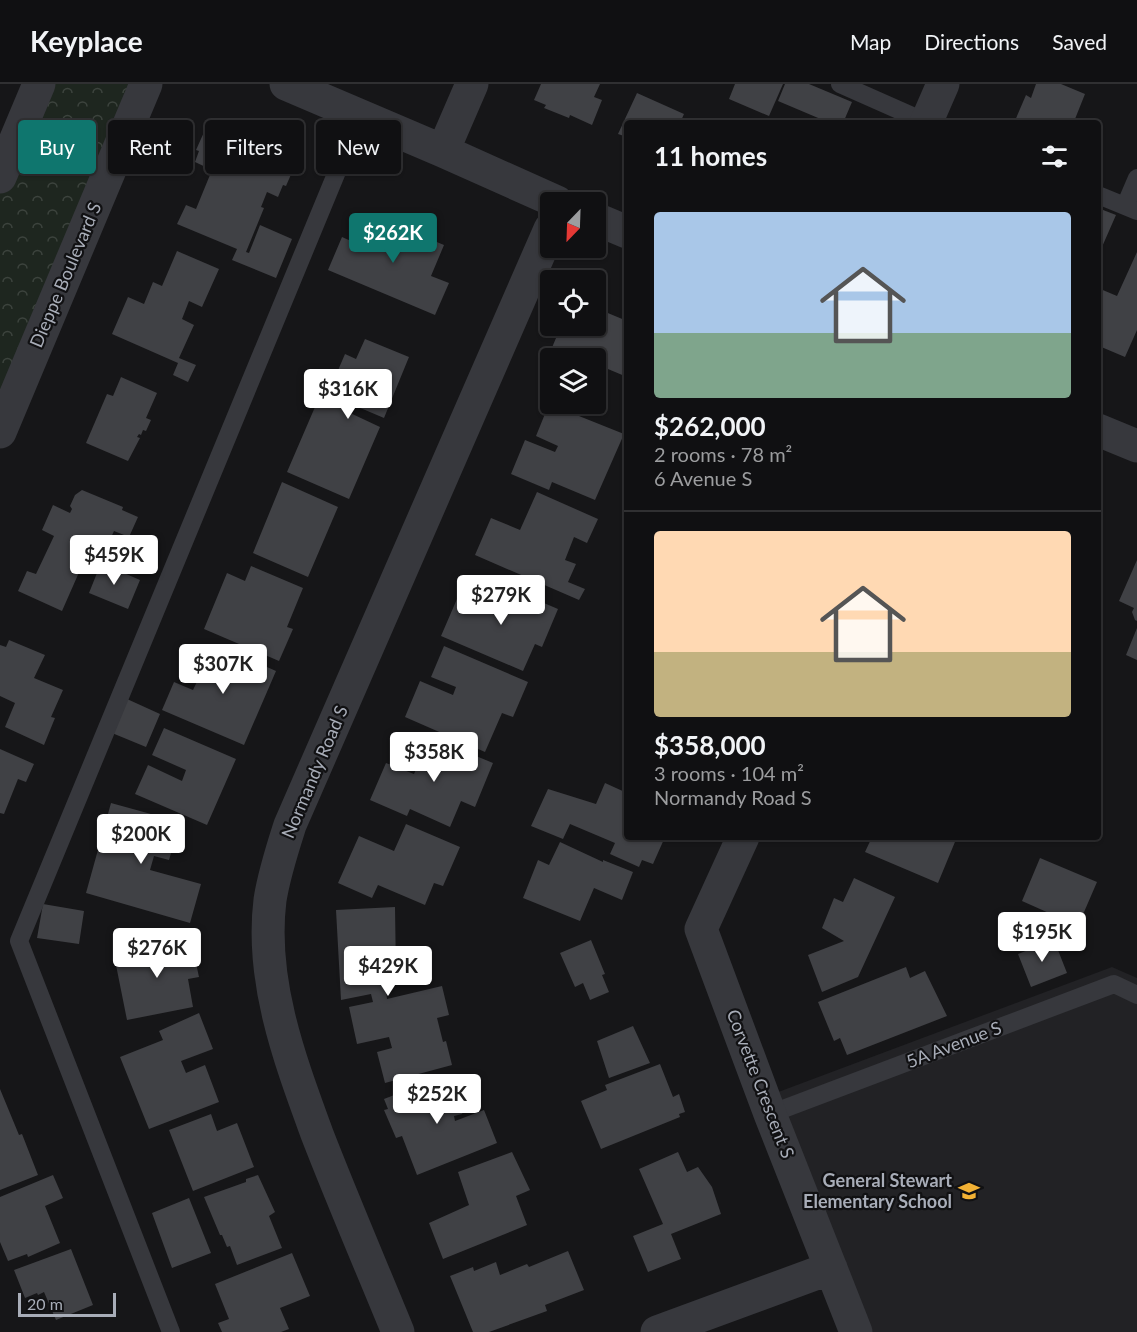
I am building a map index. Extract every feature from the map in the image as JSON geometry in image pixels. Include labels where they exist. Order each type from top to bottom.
[{"type":"street","points":[[0,177],[39,84]]},
{"type":"street","name":"Dieppe Boulevard S","points":[[0,432],[146,84]]},
{"type":"street","points":[[286,84],[540,194]]},
{"type":"street","points":[[443,151],[472,84]]},
{"type":"street","points":[[927,120],[943,84]]},
{"type":"street","points":[[606,223],[624,231]]},
{"type":"street","name":"Normandy Road S","points":[[398,1332],[331,1171],[294,1072],[280,1022],[271,973],[270,900],[278,862],[290,825],[540,252]]},
{"type":"street","points":[[1101,431],[1137,446]]},
{"type":"street","name":"Corvette Crescent S","points":[[742,840],[701,929],[856,1332]]},
{"type":"street","points":[[657,1332],[831,1268]]},
{"type":"lane","points":[[840,84],[919,120]]},
{"type":"lane","points":[[171,1332],[19,941],[360,116]]},
{"type":"lane","points":[[1101,196],[1131,209],[1137,178]]},
{"type":"lane","name":"5A Avenue S","points":[[771,1114],[1114,984],[1137,995]]},
{"type":"shaded area","name":"General Stewart Elementary School","points":[[1112,967],[1137,978],[1137,1332],[856,1332],[765,1097]]},
{"type":"green space","points":[[39,84],[146,84],[131,120],[108,120],[108,174],[0,432],[0,177],[18,134],[18,174],[96,174],[96,120],[24,120]]},
{"type":"building","points":[[541,84],[600,84],[594,97],[602,100],[592,125],[570,115],[569,118],[544,108],[546,105],[534,100]]},
{"type":"building","points":[[735,84],[783,84],[769,116],[729,99]]},
{"type":"building","points":[[785,84],[809,84],[852,102],[844,120],[823,120],[778,101]]},
{"type":"building","points":[[1036,84],[1061,84],[1085,94],[1075,119],[1078,120],[1015,120],[1026,95],[1031,98]]},
{"type":"building","points":[[637,93],[684,114],[681,120],[624,120]]},
{"type":"building","points":[[624,121],[624,136],[618,134]]},
{"type":"building","points":[[205,130],[205,167],[195,162],[199,151],[196,150]]},
{"type":"building","points":[[210,174],[291,174],[278,197],[267,192],[261,207],[264,208],[246,252],[249,253],[260,225],[292,239],[276,278],[232,260],[237,249],[177,224],[186,205],[196,209]]},
{"type":"building","points":[[1101,209],[1116,215],[1101,249]]},
{"type":"building","points":[[372,215],[444,245],[431,276],[449,283],[435,315],[328,270],[342,237],[360,245]]},
{"type":"building","points":[[177,251],[219,269],[202,307],[189,301],[182,319],[194,325],[179,358],[196,365],[188,382],[173,375],[178,363],[112,334],[128,297],[144,304],[153,282],[162,286]]},
{"type":"building","points":[[1137,252],[1137,330],[1125,357],[1101,347],[1101,289],[1117,296]]},
{"type":"building","points":[[606,312],[624,320],[624,376],[606,368],[606,348],[552,348],[557,336],[606,336]]},
{"type":"building","points":[[365,339],[409,357],[384,418],[351,404],[348,412],[380,427],[349,499],[287,472],[318,400],[332,406],[335,399],[327,396],[345,354],[356,359]]},
{"type":"building","points":[[121,377],[157,393],[146,418],[151,420],[146,431],[143,430],[137,437],[140,438],[128,461],[86,443],[107,394],[113,396]]},
{"type":"building","points":[[545,414],[574,414],[624,434],[595,500],[552,482],[549,490],[511,474],[525,440],[555,452],[558,446],[536,436]]},
{"type":"building","points":[[282,482],[338,507],[308,577],[253,553]]},
{"type":"building","points":[[82,490],[123,507],[122,510],[138,517],[129,537],[114,531],[102,557],[88,552],[62,611],[18,591],[27,571],[36,574],[54,536],[42,530],[53,505],[70,513],[72,509],[70,506],[75,495]]},
{"type":"building","points":[[537,492],[598,519],[587,543],[574,537],[565,560],[576,564],[568,582],[585,589],[579,600],[475,555],[491,518],[520,530]]},
{"type":"building","points":[[1137,560],[1137,621],[1132,612],[1134,608],[1119,601]]},
{"type":"building","points":[[101,563],[140,580],[128,609],[89,593]]},
{"type":"building","points":[[251,566],[303,588],[287,627],[293,629],[279,661],[204,629],[227,573],[245,581]]},
{"type":"building","points":[[499,584],[558,609],[542,647],[535,644],[523,671],[441,636],[460,592],[490,605]]},
{"type":"building","points":[[1137,628],[1137,660],[1126,655]]},
{"type":"building","points":[[9,640],[45,655],[34,678],[63,690],[51,717],[55,718],[44,745],[5,727],[15,703],[0,696],[0,645],[6,647]]},
{"type":"building","points":[[215,644],[276,671],[244,745],[162,710],[174,682],[193,690]]},
{"type":"building","points":[[444,646],[528,682],[513,717],[502,713],[485,752],[405,717],[420,681],[453,695],[456,687],[431,677]]},
{"type":"building","points":[[127,699],[160,714],[146,747],[112,733]]},
{"type":"building","points":[[164,728],[236,759],[207,825],[135,794],[148,765],[182,781],[186,770],[152,755]]},
{"type":"building","points":[[430,737],[493,763],[475,807],[461,801],[450,827],[410,809],[407,816],[370,800],[386,763],[414,774]]},
{"type":"building","points":[[0,749],[34,764],[26,782],[18,779],[4,814],[0,813]]},
{"type":"building","points":[[605,783],[624,792],[624,840],[664,840],[653,864],[642,860],[639,867],[610,854],[615,843],[570,824],[563,839],[531,826],[548,789],[596,804]]},
{"type":"building","points":[[111,803],[180,822],[169,860],[154,856],[150,870],[201,884],[190,923],[86,893]]},
{"type":"building","points":[[406,824],[460,847],[443,886],[434,883],[425,905],[378,885],[372,898],[338,883],[359,836],[394,851]]},
{"type":"building","points":[[871,840],[956,840],[938,883],[865,852]]},
{"type":"building","points":[[560,842],[603,862],[603,860],[633,872],[622,900],[594,888],[580,921],[523,898],[538,860],[549,865]]},
{"type":"building","points":[[1040,858],[1097,882],[1078,926],[1022,901]]},
{"type":"building","points":[[854,878],[895,897],[858,977],[822,992],[808,955],[844,941],[822,928],[834,898],[843,902]]},
{"type":"building","points":[[43,904],[84,911],[79,944],[37,938]]},
{"type":"building","points":[[395,907],[396,975],[388,976],[387,999],[442,986],[449,1015],[437,1018],[452,1065],[385,1083],[377,1052],[392,1048],[389,1037],[357,1044],[349,1007],[373,1002],[371,994],[341,1000],[336,910]]},
{"type":"building","points":[[191,940],[199,977],[188,979],[193,1007],[127,1020],[114,955],[153,950],[153,947]]},
{"type":"building","points":[[591,940],[605,974],[602,975],[609,992],[590,1000],[583,983],[575,987],[560,953]]},
{"type":"building","points":[[1054,940],[1067,973],[1031,987],[1018,954]]},
{"type":"building","points":[[906,967],[910,978],[925,971],[947,1016],[847,1055],[840,1038],[834,1041],[818,1002]]},
{"type":"building","points":[[199,1013],[213,1049],[181,1061],[186,1073],[205,1065],[219,1102],[149,1129],[120,1057],[163,1040],[159,1031]]},
{"type":"building","points":[[633,1026],[650,1063],[609,1078],[597,1041]]},
{"type":"building","points":[[660,1064],[673,1097],[679,1094],[685,1112],[679,1114],[680,1117],[601,1149],[581,1101],[607,1090],[605,1085]]},
{"type":"building","points":[[438,1078],[441,1088],[451,1084],[462,1089],[467,1103],[462,1114],[454,1116],[455,1121],[484,1110],[497,1143],[417,1175],[402,1136],[396,1138],[384,1110],[388,1109],[384,1099]]},
{"type":"building","points":[[0,1089],[19,1135],[22,1134],[38,1175],[0,1190]]},
{"type":"building","points":[[211,1114],[217,1131],[237,1123],[254,1167],[193,1191],[169,1130]]},
{"type":"building","points":[[512,1152],[530,1190],[516,1196],[527,1225],[443,1259],[429,1223],[469,1205],[458,1172]]},
{"type":"building","points":[[678,1152],[687,1172],[698,1167],[712,1187],[721,1214],[671,1234],[681,1259],[648,1272],[633,1236],[663,1224],[639,1169]]},
{"type":"building","points":[[53,1175],[63,1198],[45,1206],[60,1243],[28,1257],[27,1254],[8,1261],[0,1242],[0,1197]]},
{"type":"building","points":[[258,1175],[275,1212],[269,1216],[282,1248],[237,1265],[230,1246],[227,1247],[220,1235],[204,1197],[246,1182],[246,1179]]},
{"type":"building","points":[[189,1198],[211,1253],[172,1268],[152,1213]]},
{"type":"building","points":[[71,1249],[93,1305],[56,1320],[44,1292],[25,1298],[14,1270]]},
{"type":"building","points":[[568,1251],[584,1290],[545,1305],[547,1311],[489,1332],[473,1332],[450,1276],[473,1267],[474,1271],[496,1262],[500,1275],[527,1264],[529,1267]]},
{"type":"building","points":[[292,1253],[310,1296],[280,1308],[289,1329],[281,1332],[222,1332],[218,1323],[229,1319],[215,1284]]},
{"type":"place","name":"General Stewart Elementary School","points":[[969,1191]]}]
